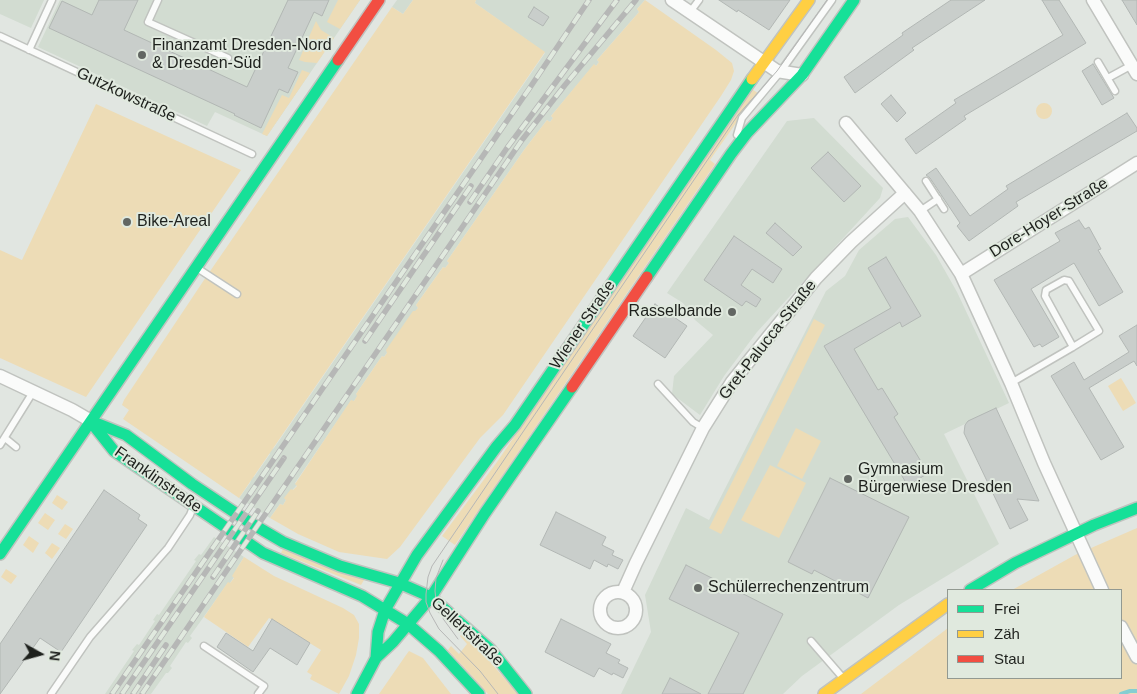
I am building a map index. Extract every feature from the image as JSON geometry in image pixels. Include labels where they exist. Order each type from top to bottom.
[{"type":"main road","points":[[0,554],[379,0]]},
{"type":"main road","name":"Wiener Straße","points":[[376,658],[378,632],[385,610],[399,583],[497,446],[515,425],[763,62],[809,0]]},
{"type":"main road","name":"Wiener Straße","points":[[357,694],[376,658],[393,642],[431,597],[485,513],[731,154],[747,133],[802,74],[854,0]]},
{"type":"main road","name":"Franklinstraße","points":[[91,421],[114,451],[193,495],[248,522],[283,542],[340,566],[399,583]]},
{"type":"main road","name":"Franklinstraße","points":[[91,421],[126,435],[193,495],[263,552],[362,596],[385,610]]},
{"type":"main road","points":[[972,589],[1015,563],[1137,508]]},
{"type":"main road","name":"Gellertstraße","points":[[399,583],[431,597],[491,650],[526,694]]},
{"type":"main road","points":[[824,694],[947,605]]},
{"type":"main road","name":"Gellertstraße","points":[[385,610],[408,624],[439,652],[479,694]]},
{"type":"street","points":[[672,0],[763,62],[781,72],[802,74]]},
{"type":"street","points":[[1093,0],[1134,69]]},
{"type":"street","points":[[846,123],[920,211],[961,274],[1102,589]]},
{"type":"street","name":"Dore-Hoyer-Straße","points":[[961,274],[1137,163]]},
{"type":"street","name":"Gret-Palucca-Straße","points":[[623,592],[703,428],[732,382],[816,278],[851,242],[905,193]]},
{"type":"street","points":[[0,376],[91,421]]},
{"type":"street","points":[[1122,629],[1137,657]]},
{"type":"lane","points":[[29,50],[52,0]]},
{"type":"lane","points":[[158,0],[148,22],[228,58]]},
{"type":"lane","points":[[690,12],[699,0]]},
{"type":"lane","points":[[731,154],[742,118],[781,72],[832,0]]},
{"type":"lane","name":"Gutzkowstraße","points":[[0,36],[252,154]]},
{"type":"lane","points":[[1098,62],[1115,91]]},
{"type":"lane","points":[[1108,78],[1134,69]]},
{"type":"lane","points":[[926,181],[944,209]]},
{"type":"lane","points":[[920,211],[938,200]]},
{"type":"lane","points":[[196,268],[237,294]]},
{"type":"lane","points":[[1011,383],[1073,347],[1099,331],[1069,280],[1064,280],[1046,290],[1044,296],[1073,347]]},
{"type":"lane","points":[[658,384],[693,422],[703,428]]},
{"type":"lane","points":[[0,445],[33,392]]},
{"type":"lane","points":[[5,438],[16,447]]},
{"type":"lane","points":[[52,694],[90,637],[168,548],[190,515],[193,495]]},
{"type":"lane","points":[[811,641],[843,679]]},
{"type":"lane","points":[[204,646],[264,686],[258,694]]},
{"type":"shaded area","points":[[0,0],[44,0],[31,28],[0,14]]},
{"type":"shaded area","points":[[60,0],[360,0],[267,136],[215,112],[207,126],[38,47]]},
{"type":"shaded area","points":[[338,0],[360,0],[340,29],[327,22]]},
{"type":"shaded area","points":[[397,0],[413,0],[403,14],[392,7]]},
{"type":"shaded area","points":[[413,0],[476,0],[475,3],[545,52],[239,498],[123,419],[129,410],[122,405],[204,280],[392,7],[403,14]]},
{"type":"shaded area","points":[[476,0],[645,0],[637,9],[639,12],[597,60],[599,62],[596,66],[594,65],[551,116],[553,118],[550,122],[547,120],[524,150],[447,261],[449,263],[445,268],[443,267],[416,305],[418,308],[356,394],[358,396],[354,401],[351,401],[295,483],[297,485],[285,498],[286,500],[283,505],[280,504],[270,518],[239,498],[250,483],[252,476],[254,477],[270,454],[268,452],[274,448],[545,53],[475,3]]},
{"type":"shaded area","points":[[645,0],[732,63],[734,71],[731,80],[503,415],[480,438],[400,547],[387,559],[339,552],[298,534],[270,518],[280,504],[283,505],[286,500],[284,498],[291,489],[293,490],[297,486],[295,484],[351,400],[354,401],[357,396],[356,394],[382,356],[384,357],[387,353],[386,350],[413,311],[418,308],[416,305],[443,267],[445,268],[449,263],[447,261],[524,150],[547,120],[550,122],[553,118],[551,116],[594,64],[596,66],[599,62],[597,60],[639,12],[637,9]]},
{"type":"shaded area","points":[[316,21],[321,30],[334,38],[317,63],[299,60]]},
{"type":"shaded area","points":[[302,70],[310,73],[267,136],[262,134],[282,95],[289,98]]},
{"type":"shaded area","points":[[752,89],[759,94],[710,160],[715,164],[455,545],[442,536],[497,462]]},
{"type":"shaded area","points":[[1041,103],[1047,103],[1052,108],[1050,117],[1041,119],[1036,114],[1036,108]]},
{"type":"shaded area","name":"Bike-Areal","points":[[96,104],[241,170],[86,397],[0,358],[0,250],[22,260]]},
{"type":"shaded area","points":[[814,118],[883,188],[880,198],[757,332],[724,376],[700,415],[672,394],[674,376],[713,335],[695,320],[683,303],[667,293],[787,121]]},
{"type":"shaded area","name":"Gymnasium Bürgerwiese Dresden","points":[[908,217],[936,255],[957,292],[1009,403],[944,434],[999,544],[899,605],[802,676],[783,694],[621,694],[651,632],[645,595],[686,508],[709,520],[826,291],[845,276],[859,250],[895,219]]},
{"type":"shaded area","points":[[814,319],[825,325],[721,534],[709,528]]},
{"type":"shaded area","points":[[1121,378],[1136,403],[1123,411],[1108,386]]},
{"type":"shaded area","points":[[796,428],[821,441],[802,479],[777,466]]},
{"type":"shaded area","points":[[770,465],[806,483],[779,538],[741,520]]},
{"type":"shaded area","points":[[57,495],[68,502],[62,510],[52,503]]},
{"type":"shaded area","points":[[45,513],[55,520],[48,530],[38,523]]},
{"type":"shaded area","points":[[65,524],[73,529],[66,539],[58,534]]},
{"type":"shaded area","points":[[1137,528],[1137,694],[861,694],[947,629],[947,679],[1122,679],[1122,589],[1014,589],[1075,555]]},
{"type":"shaded area","points":[[29,536],[39,543],[33,553],[23,545]]},
{"type":"shaded area","points":[[214,537],[244,557],[230,583],[228,583],[190,636],[192,638],[188,643],[186,642],[170,666],[172,668],[166,673],[151,694],[105,694],[134,651],[132,650],[137,644],[139,645],[155,621],[153,620],[157,614],[159,615],[196,561],[194,560],[199,554],[201,555]]},
{"type":"shaded area","points":[[52,543],[60,548],[52,559],[45,553]]},
{"type":"shaded area","points":[[283,549],[364,580],[361,585],[281,553]]},
{"type":"shaded area","points":[[244,557],[274,576],[354,615],[359,624],[356,655],[349,676],[339,694],[310,679],[312,675],[307,672],[321,650],[269,618],[248,647],[204,617],[228,582],[230,583],[234,578],[232,576]]},
{"type":"shaded area","points":[[6,569],[17,576],[11,584],[1,577]]},
{"type":"shaded area","points":[[464,632],[518,694],[488,694],[448,650],[451,646],[459,654],[467,644],[460,636]]},
{"type":"shaded area","points":[[409,651],[423,658],[451,694],[379,694]]},
{"type":"building","points":[[99,0],[138,0],[124,30],[247,87],[288,0],[329,0],[322,16],[314,12],[288,68],[298,72],[288,93],[279,89],[261,128],[235,114],[49,28],[62,1],[92,15]]},
{"type":"building","points":[[719,0],[790,0],[769,30]]},
{"type":"building","points":[[951,0],[985,0],[912,48],[914,50],[855,93],[844,77],[903,35],[902,33]]},
{"type":"building","points":[[1042,0],[1059,0],[1086,43],[964,116],[966,119],[916,154],[905,139],[956,103],[954,100],[1063,35]]},
{"type":"building","points":[[1122,0],[1137,0],[1137,25]]},
{"type":"building","points":[[534,7],[549,17],[543,26],[528,17]]},
{"type":"building","points":[[1093,64],[1114,98],[1102,105],[1082,71]]},
{"type":"building","points":[[891,95],[906,113],[897,122],[881,104]]},
{"type":"building","points":[[1127,113],[1137,131],[1016,202],[1018,206],[969,241],[957,226],[960,223],[930,178],[926,175],[936,168],[970,216],[1008,189],[1006,186]]},
{"type":"building","points":[[828,152],[861,186],[844,202],[811,168]]},
{"type":"building","points":[[1079,220],[1085,229],[1089,227],[1101,249],[1098,250],[1123,292],[1099,306],[1074,263],[1031,289],[1059,337],[1042,347],[1040,344],[1034,347],[994,280],[1060,241],[1055,233]]},
{"type":"building","points":[[775,223],[802,247],[793,256],[766,233]]},
{"type":"building","name":"Rasselbande","points":[[734,236],[782,269],[773,283],[752,269],[741,285],[761,299],[756,307],[746,301],[742,306],[704,280]]},
{"type":"building","points":[[886,257],[921,316],[902,327],[900,322],[854,349],[878,390],[882,388],[898,414],[894,417],[928,473],[908,486],[824,346],[891,308],[868,268]]},
{"type":"building","points":[[655,304],[687,326],[665,358],[633,336]]},
{"type":"building","points":[[1137,325],[1137,366],[1134,361],[1089,388],[1124,447],[1101,460],[1051,376],[1074,362],[1084,380],[1129,352],[1119,336]]},
{"type":"building","points":[[996,408],[1039,501],[1017,499],[1028,520],[1010,529],[964,433],[965,425],[968,421]]},
{"type":"building","points":[[830,478],[909,517],[868,598],[814,570],[812,574],[788,562]]},
{"type":"building","points":[[104,490],[140,515],[138,519],[147,525],[61,652],[40,638],[0,694],[0,644]]},
{"type":"building","points":[[556,512],[606,537],[602,545],[614,551],[612,555],[623,560],[618,569],[608,564],[607,567],[594,560],[590,569],[540,545]]},
{"type":"building","points":[[686,565],[783,614],[743,694],[708,694],[739,633],[669,599]]},
{"type":"building","points":[[272,619],[310,643],[297,665],[270,648],[253,672],[217,647],[226,633],[253,651]]},
{"type":"building","points":[[561,619],[611,644],[606,653],[620,660],[618,663],[628,668],[623,678],[599,668],[594,677],[545,652]]},
{"type":"building","points":[[670,678],[701,694],[662,694]]},
{"type":"waterway","points":[[1121,694],[1137,691]]},
{"type":"tram line","points":[[498,694],[480,671],[439,629],[430,613],[426,602],[426,594],[428,577],[432,566],[738,115],[777,71],[827,0]]},
{"type":"tram line","points":[[443,560],[436,578],[436,601],[444,620],[458,639]]},
{"type":"railway","points":[[112,694],[589,0]]},
{"type":"railway","points":[[470,202],[507,148],[617,0]]},
{"type":"railway","points":[[142,694],[522,140],[636,0]]},
{"type":"railway","points":[[365,341],[471,186]]},
{"type":"railway","points":[[122,694],[284,458]]},
{"type":"railway","points":[[213,577],[258,511]]},
{"type":"railway","points":[[133,694],[166,645]]},
{"type":"traffic: fast","points":[[647,277],[731,154],[747,133],[802,75],[854,0]]},
{"type":"traffic: fast","points":[[0,554],[338,60]]},
{"type":"traffic: fast","points":[[376,658],[378,632],[385,610],[417,555],[497,446],[515,425],[752,79]]},
{"type":"traffic: fast","points":[[357,694],[376,658],[393,642],[431,597],[485,513],[572,387]]},
{"type":"traffic: fast","points":[[91,421],[126,435],[192,484],[283,542],[340,566],[399,583],[431,597],[491,650],[526,694]]},
{"type":"traffic: fast","points":[[91,422],[114,451],[263,553],[362,596],[408,624],[439,651],[479,694]]},
{"type":"traffic: fast","points":[[972,589],[1015,563],[1094,525],[1137,508]]},
{"type":"traffic: slow","points":[[752,79],[809,0]]},
{"type":"traffic: slow","points":[[824,694],[947,605]]},
{"type":"traffic: jam","points":[[338,60],[379,0]]},
{"type":"traffic: jam","points":[[572,387],[647,277]]},
{"type":"place","name":"Finanzamt Dresden-Nord & Dresden-Süd","points":[[142,55]]},
{"type":"place","name":"Bike-Areal","points":[[127,222]]},
{"type":"place","name":"Rasselbande","points":[[732,312]]},
{"type":"place","name":"Gymnasium Bürgerwiese Dresden","points":[[848,479]]},
{"type":"place","name":"Schülerrechenzentrum","points":[[698,588]]}]
